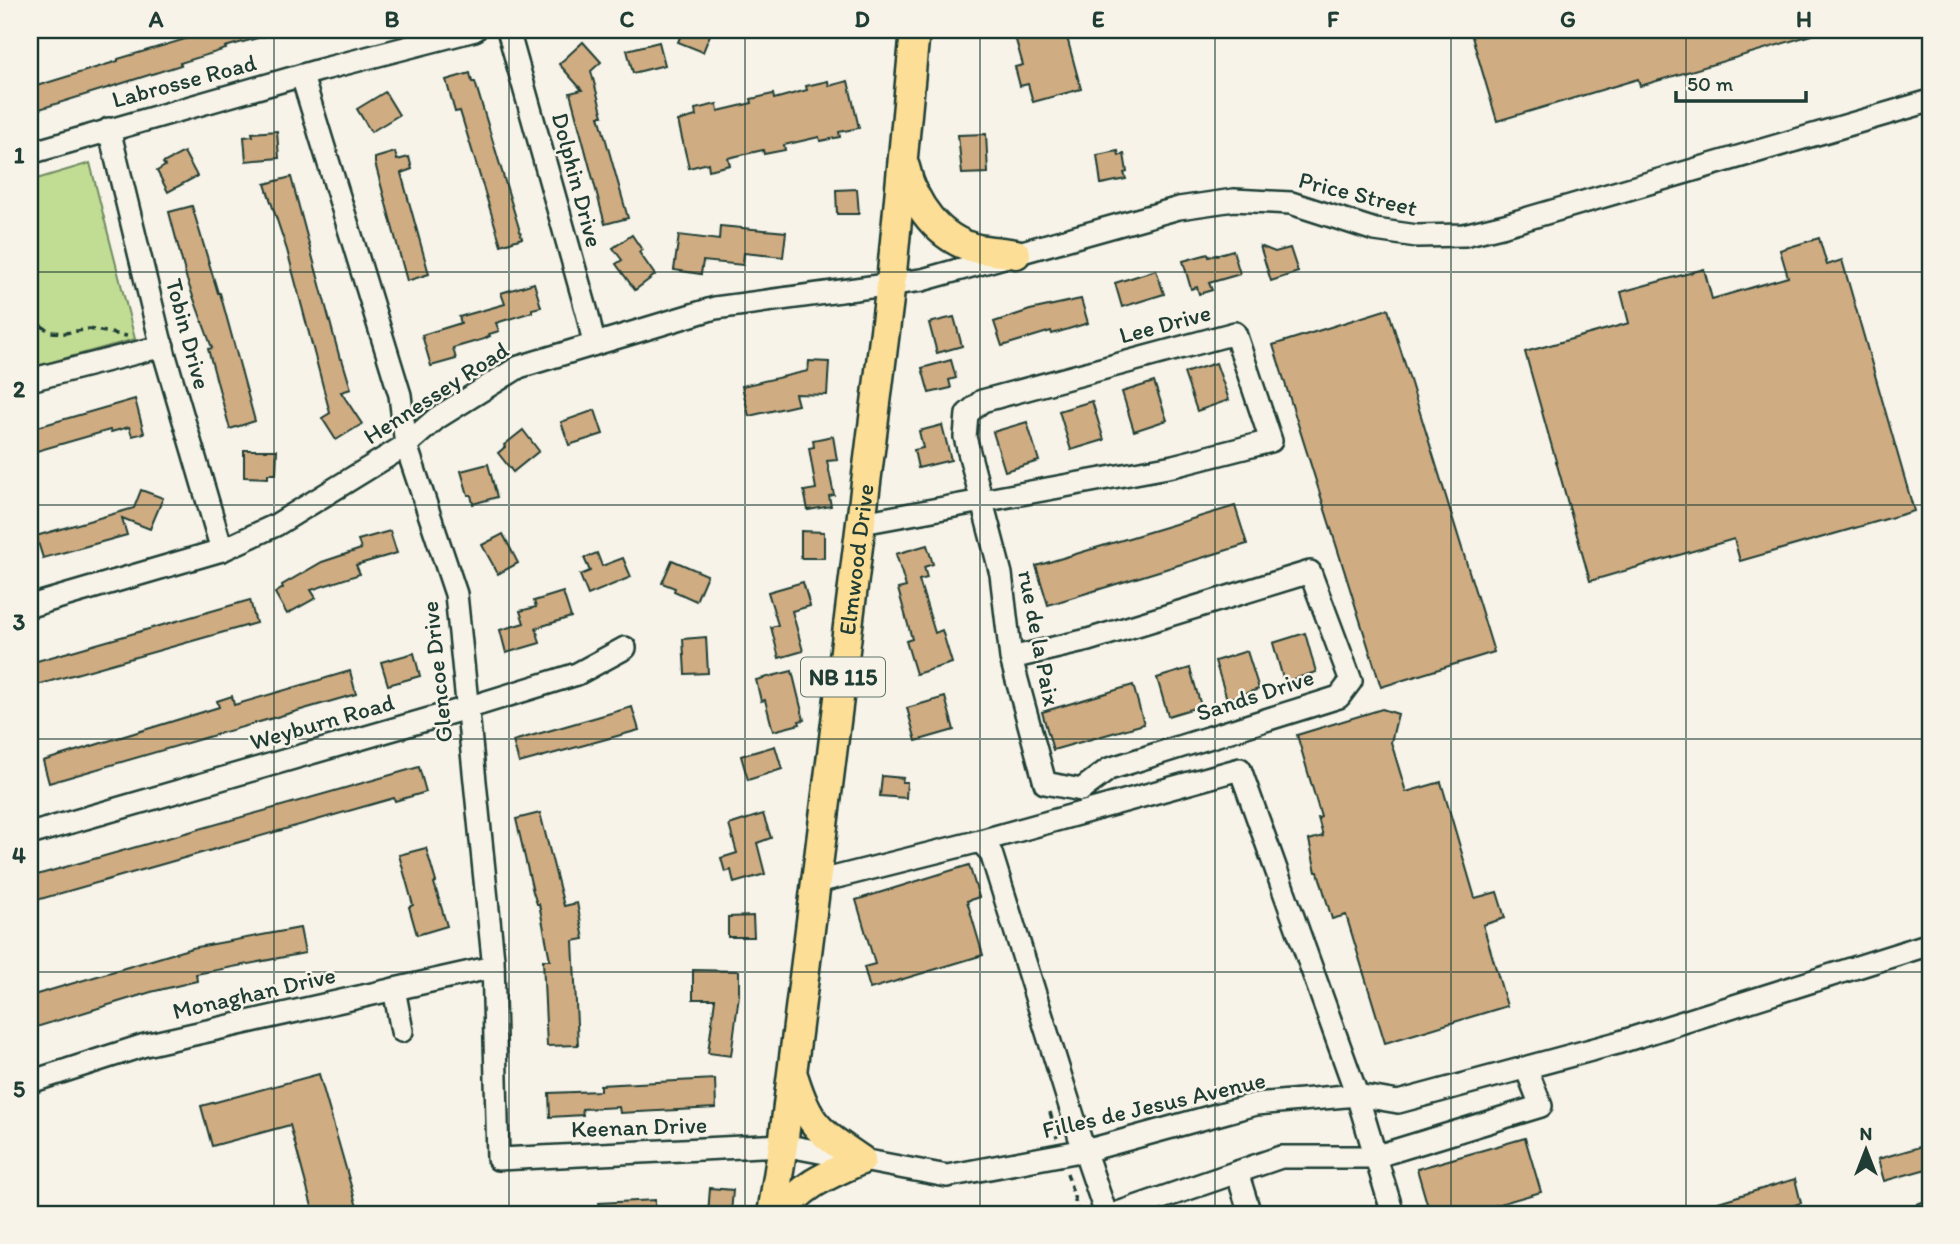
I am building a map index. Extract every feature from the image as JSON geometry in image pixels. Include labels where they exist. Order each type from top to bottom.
[{"type":"main road","name":"Elmwood Drive","points":[[772,1214],[817,882],[891,283],[915,30]]},
{"type":"main road","points":[[902,156],[909,187],[925,214],[947,235],[975,248],[1016,254]]},
{"type":"main road","points":[[781,1214],[794,1197],[811,1184],[861,1160],[822,1133],[809,1117],[792,1072]]},
{"type":"street","name":"Labrosse Road","points":[[30,153],[475,30]]},
{"type":"street","name":"Dolphin Drive","points":[[508,30],[594,344]]},
{"type":"street","name":"Glencoe Drive","points":[[302,76],[400,395],[406,445],[456,594],[493,967],[498,1159]]},
{"type":"street","name":"Price Street","points":[[891,283],[922,280],[1179,208],[1234,200],[1291,203],[1375,230],[1417,236],[1464,235],[1930,101]]},
{"type":"street","name":"Tobin Drive","points":[[109,129],[163,346],[222,550]]},
{"type":"street","name":"Hennessey Road","points":[[30,606],[222,550],[276,526],[406,445],[437,418],[519,367],[715,308],[891,283]]},
{"type":"street","name":"Lee Drive","points":[[1235,333],[1271,441],[1173,466],[981,502],[964,437],[967,414],[982,401],[1235,333]]},
{"type":"street","points":[[30,380],[163,346]]},
{"type":"street","points":[[862,523],[981,502]]},
{"type":"street","name":"rue de la Paix","points":[[981,502],[1001,574],[1011,658],[1045,783]]},
{"type":"street","name":"Sands Drive","points":[[1011,658],[1088,640],[1310,572],[1351,681],[1339,696],[1109,769],[1081,790],[1045,783]]},
{"type":"street","name":"Weyburn Road","points":[[30,834],[577,674],[625,648]]},
{"type":"street","points":[[817,882],[979,841],[1240,769],[1357,1096],[1393,1214]]},
{"type":"street","points":[[979,841],[991,853],[1106,1214]]},
{"type":"street","name":"Filles de Jesus Avenue","points":[[783,1145],[947,1176],[1084,1150],[1256,1104],[1357,1096],[1398,1102],[1617,1043],[1930,944]]},
{"type":"street","name":"Monaghan Drive","points":[[30,1082],[145,1045],[493,967]]},
{"type":"street","points":[[394,989],[402,1031]]},
{"type":"street","points":[[1115,1214],[1281,1157],[1374,1157],[1541,1106],[1526,1068]]},
{"type":"street","name":"Keenan Drive","points":[[498,1159],[783,1145]]},
{"type":"street","points":[[1237,1172],[1250,1214]]},
{"type":"street","points":[[1924,1214],[1930,1212]]},
{"type":"path","points":[[30,289],[35,291],[40,300],[38,313],[31,323],[51,332],[89,329],[123,334],[135,339]]},
{"type":"green space","points":[[90,163],[135,339],[30,368],[30,181]]},
{"type":"building","points":[[208,30],[271,30],[272,34],[30,112],[30,88]]},
{"type":"building","points":[[683,30],[712,30],[703,52],[678,42]]},
{"type":"building","points":[[1013,30],[1065,30],[1081,89],[1033,102],[1028,84],[1020,86],[1015,67],[1023,65]]},
{"type":"building","points":[[1470,30],[1818,30],[1818,33],[1640,86],[1638,79],[1497,121]]},
{"type":"building","points":[[583,42],[601,62],[591,71],[603,116],[599,116],[628,218],[605,224],[570,93],[582,90],[559,64]]},
{"type":"building","points":[[659,42],[665,65],[633,73],[627,50]]},
{"type":"building","points":[[470,73],[522,238],[501,245],[460,111],[455,112],[446,80]]},
{"type":"building","points":[[828,81],[829,86],[848,81],[859,128],[839,132],[840,137],[820,141],[819,137],[784,145],[785,150],[764,154],[763,150],[728,158],[730,165],[709,170],[708,163],[689,168],[678,121],[696,116],[695,109],[717,104],[718,111],[752,103],[751,99],[773,94],[774,99],[807,90],[806,86]]},
{"type":"building","points":[[385,92],[399,115],[371,132],[357,109]]},
{"type":"building","points":[[277,131],[279,158],[246,161],[244,137],[253,136],[252,133]]},
{"type":"building","points":[[986,134],[988,173],[962,174],[958,135]]},
{"type":"building","points":[[1118,151],[1119,156],[1124,154],[1126,179],[1101,184],[1097,155]]},
{"type":"building","points":[[184,152],[197,176],[168,192],[157,171],[165,166],[163,163]]},
{"type":"building","points":[[395,152],[397,160],[409,157],[412,169],[401,173],[429,274],[407,281],[375,163],[375,158]]},
{"type":"building","points":[[291,177],[340,359],[351,389],[341,392],[362,424],[336,440],[322,418],[330,413],[287,250],[265,184]]},
{"type":"building","points":[[857,189],[859,214],[837,214],[836,190]]},
{"type":"building","points":[[192,206],[220,293],[255,421],[230,429],[208,349],[212,348],[187,280],[169,212]]},
{"type":"building","points":[[720,226],[786,232],[783,257],[744,253],[743,265],[703,261],[701,274],[674,270],[679,235],[719,240]]},
{"type":"building","points":[[632,235],[642,250],[639,252],[655,275],[635,290],[616,264],[622,260],[613,248]]},
{"type":"building","points":[[1819,238],[1827,265],[1842,260],[1914,511],[1740,561],[1734,539],[1590,581],[1525,352],[1629,323],[1621,292],[1704,269],[1712,299],[1788,277],[1780,250]]},
{"type":"building","points":[[1260,246],[1275,252],[1290,248],[1298,272],[1271,281]]},
{"type":"building","points":[[1233,250],[1240,274],[1209,283],[1212,290],[1199,294],[1197,287],[1191,289],[1183,261]]},
{"type":"building","points":[[1156,270],[1164,294],[1122,307],[1115,283]]},
{"type":"building","points":[[534,283],[541,307],[496,323],[499,331],[484,339],[453,348],[456,359],[431,366],[422,335],[461,323],[459,317],[505,304],[501,293]]},
{"type":"building","points":[[1081,299],[1088,323],[1002,346],[994,322],[1030,310]]},
{"type":"building","points":[[1388,309],[1494,652],[1381,687],[1273,345]]},
{"type":"building","points":[[954,317],[962,346],[937,353],[929,323]]},
{"type":"building","points":[[951,360],[956,378],[949,380],[951,388],[929,393],[922,368]]},
{"type":"building","points":[[809,361],[829,362],[827,395],[795,394],[798,405],[749,416],[742,386],[808,371]]},
{"type":"building","points":[[1216,363],[1229,400],[1197,411],[1184,373]]},
{"type":"building","points":[[1154,382],[1167,420],[1134,431],[1122,392]]},
{"type":"building","points":[[135,399],[144,433],[132,436],[129,427],[111,432],[110,430],[30,453],[30,429]]},
{"type":"building","points":[[1092,401],[1104,440],[1071,450],[1059,411]]},
{"type":"building","points":[[595,410],[603,434],[569,445],[561,422]]},
{"type":"building","points":[[1027,422],[1039,461],[1005,471],[993,432]]},
{"type":"building","points":[[942,425],[951,460],[918,468],[914,450],[923,448],[919,431]]},
{"type":"building","points":[[523,430],[539,451],[513,472],[498,453]]},
{"type":"building","points":[[833,436],[837,460],[827,461],[834,495],[829,496],[831,506],[808,510],[804,491],[816,489],[809,448],[814,447],[813,440]]},
{"type":"building","points":[[244,450],[277,450],[276,474],[268,474],[268,478],[244,477]]},
{"type":"building","points":[[488,464],[497,497],[473,504],[461,471]]},
{"type":"building","points":[[141,490],[163,498],[150,529],[122,518],[127,535],[43,558],[36,536],[134,508]]},
{"type":"building","points":[[1235,506],[1247,544],[1048,605],[1036,566]]},
{"type":"building","points":[[390,531],[397,553],[356,565],[360,574],[311,590],[316,598],[287,614],[275,593],[283,588],[282,585],[322,562],[361,549],[358,540]]},
{"type":"building","points":[[801,531],[824,532],[824,558],[801,558]]},
{"type":"building","points":[[503,534],[518,563],[498,574],[482,545]]},
{"type":"building","points":[[927,545],[933,564],[924,567],[927,578],[919,580],[935,633],[942,630],[952,663],[916,674],[906,641],[912,639],[898,589],[906,587],[896,554]]},
{"type":"building","points":[[597,553],[602,566],[623,558],[631,577],[588,595],[580,575],[590,571],[584,558]]},
{"type":"building","points":[[672,560],[707,575],[696,601],[662,583]]},
{"type":"building","points":[[803,582],[810,606],[792,611],[803,651],[779,658],[771,627],[778,625],[768,592]]},
{"type":"building","points":[[563,592],[571,617],[536,628],[540,643],[506,653],[500,630],[524,623],[520,611],[536,607],[534,601]]},
{"type":"building","points":[[250,600],[256,623],[30,687],[30,663]]},
{"type":"building","points":[[1305,633],[1316,672],[1284,682],[1273,643]]},
{"type":"building","points":[[706,637],[708,673],[685,674],[683,639]]},
{"type":"building","points":[[1247,651],[1259,689],[1227,699],[1215,661]]},
{"type":"building","points":[[414,653],[420,676],[388,685],[381,662]]},
{"type":"building","points":[[1190,668],[1201,706],[1168,716],[1157,678]]},
{"type":"building","points":[[350,671],[356,694],[49,783],[43,761],[219,707],[217,701],[232,696],[234,705]]},
{"type":"building","points":[[792,671],[804,720],[799,721],[800,724],[773,731],[765,700],[761,701],[756,680]]},
{"type":"building","points":[[1133,685],[1144,724],[1053,750],[1042,712]]},
{"type":"building","points":[[945,697],[954,730],[916,741],[907,708]]},
{"type":"building","points":[[632,707],[639,730],[519,763],[513,741]]},
{"type":"building","points":[[1382,709],[1398,714],[1391,742],[1406,792],[1441,782],[1475,898],[1497,892],[1505,918],[1483,925],[1507,1006],[1385,1043],[1346,915],[1332,919],[1316,872],[1309,840],[1323,836],[1318,818],[1321,817],[1297,735]]},
{"type":"building","points":[[775,746],[782,769],[748,780],[741,756]]},
{"type":"building","points":[[419,767],[426,792],[395,801],[394,798],[30,902],[30,877]]},
{"type":"building","points":[[882,776],[903,778],[902,782],[907,782],[906,798],[880,796]]},
{"type":"building","points":[[540,813],[564,906],[577,903],[584,939],[573,941],[578,1045],[547,1046],[543,960],[550,960],[539,904],[533,892],[516,819]]},
{"type":"building","points":[[763,814],[771,838],[757,843],[765,874],[734,883],[731,870],[725,872],[721,858],[737,853],[729,825]]},
{"type":"building","points":[[426,848],[447,926],[417,935],[409,907],[413,905],[399,855]]},
{"type":"building","points":[[969,865],[979,897],[967,901],[983,955],[870,989],[864,967],[875,964],[856,900]]},
{"type":"building","points":[[753,916],[754,937],[728,937],[728,917]]},
{"type":"building","points":[[300,928],[305,953],[196,974],[197,981],[151,992],[30,1029],[30,996],[192,948]]},
{"type":"building","points":[[693,970],[739,971],[739,995],[731,1056],[708,1053],[715,999],[693,999]]},
{"type":"building","points":[[319,1074],[359,1214],[314,1214],[290,1125],[212,1146],[201,1106]]},
{"type":"building","points":[[715,1079],[716,1108],[620,1113],[619,1107],[582,1109],[583,1115],[550,1117],[549,1093],[600,1091],[600,1085]]},
{"type":"building","points":[[1525,1138],[1541,1192],[1465,1214],[1430,1214],[1417,1169]]},
{"type":"building","points":[[1930,1144],[1930,1168],[1884,1181],[1878,1159]]},
{"type":"building","points":[[1795,1179],[1801,1203],[1792,1206],[1793,1209],[1773,1214],[1688,1214],[1688,1211]]},
{"type":"building","points":[[710,1188],[733,1190],[731,1214],[708,1214]]},
{"type":"building","points":[[655,1200],[655,1214],[600,1214],[599,1203]]}]
